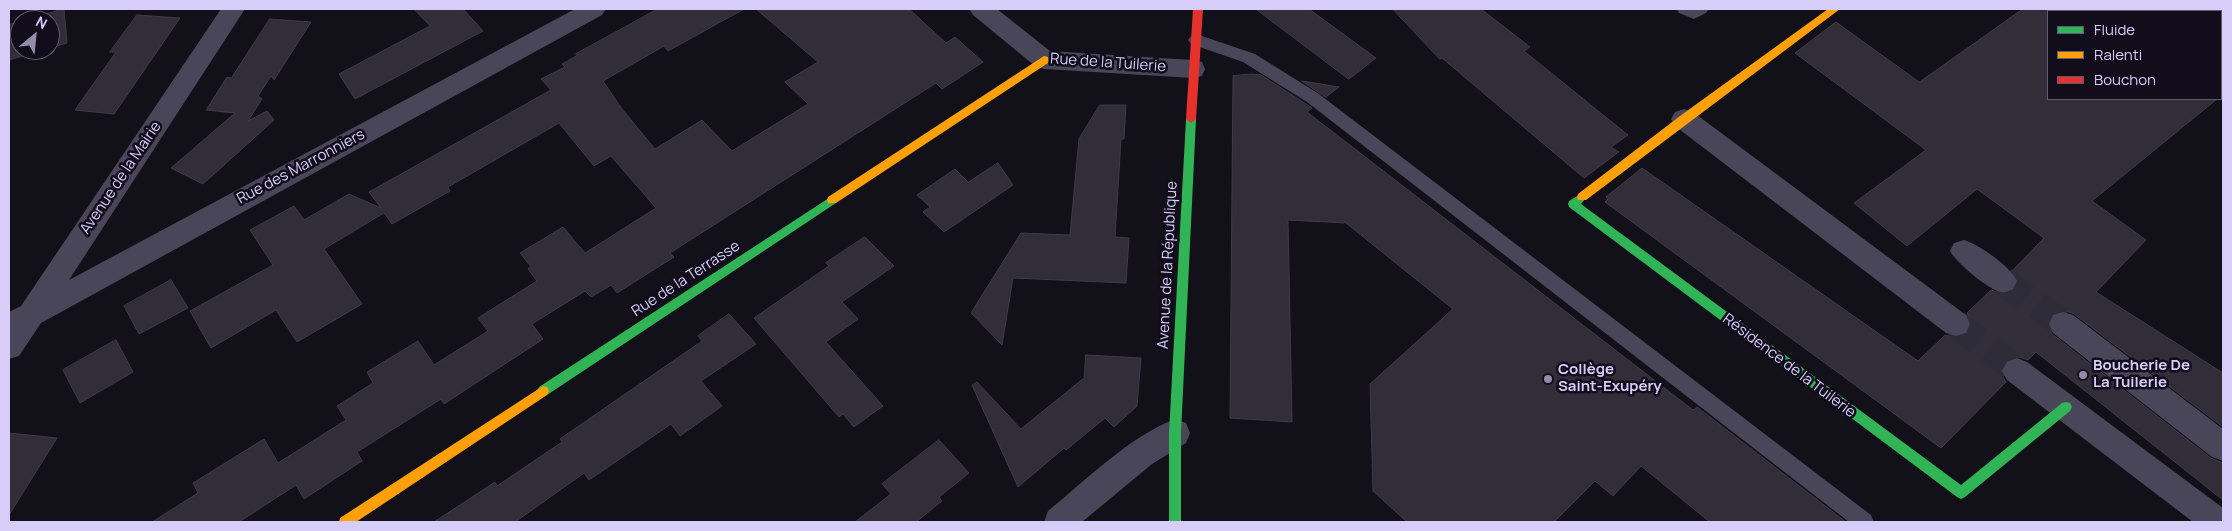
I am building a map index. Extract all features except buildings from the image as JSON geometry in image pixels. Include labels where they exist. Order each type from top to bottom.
[{"type":"street","name":"Avenue de la Mairie","points":[[9,347],[19,320],[233,9]]},
{"type":"street","name":"Rue des Marronniers","points":[[19,320],[594,9]]},
{"type":"street","name":"Rue de la Tuilerie","points":[[981,9],[1044,60],[1193,69]]},
{"type":"street","name":"Avenue de la République","points":[[1175,522],[1176,433],[1193,69],[1198,9]]},
{"type":"street","name":"Résidence de la Tuilerie","points":[[1835,9],[1684,119],[1572,204],[1961,493],[2066,407]]},
{"type":"street","name":"Rue de la Terrasse","points":[[345,522],[1044,60]]},
{"type":"street","points":[[1684,119],[1956,324]]},
{"type":"street","points":[[1964,251],[2003,280]]},
{"type":"street","points":[[2063,324],[2223,447]]},
{"type":"street","points":[[2017,371],[2217,522]]},
{"type":"street","points":[[1059,522],[1141,454],[1176,433]]},
{"type":"lane","points":[[1684,9],[1694,13],[1701,9]]},
{"type":"lane","points":[[1196,40],[1249,58],[1313,98],[1864,522]]},
{"type":"tunnel","points":[[2003,281],[2063,324]]},
{"type":"tunnel","points":[[1956,324],[2017,371]]},
{"type":"traffic: fast","points":[[1175,522],[1175,433],[1191,119]]},
{"type":"traffic: fast","points":[[1582,197],[1573,204],[1961,493],[2066,407]]},
{"type":"traffic: fast","points":[[543,391],[832,200]]},
{"type":"traffic: slow","points":[[1582,197],[1684,119],[1835,9]]},
{"type":"traffic: slow","points":[[832,200],[1044,60]]},
{"type":"traffic: slow","points":[[345,522],[543,391]]},
{"type":"traffic: jam","points":[[1191,119],[1198,9]]},
{"type":"place","name":"Boucherie De La Tuilerie","points":[[2083,375]]},
{"type":"place","name":"Collège Saint-Exupéry","points":[[1548,379]]}]
